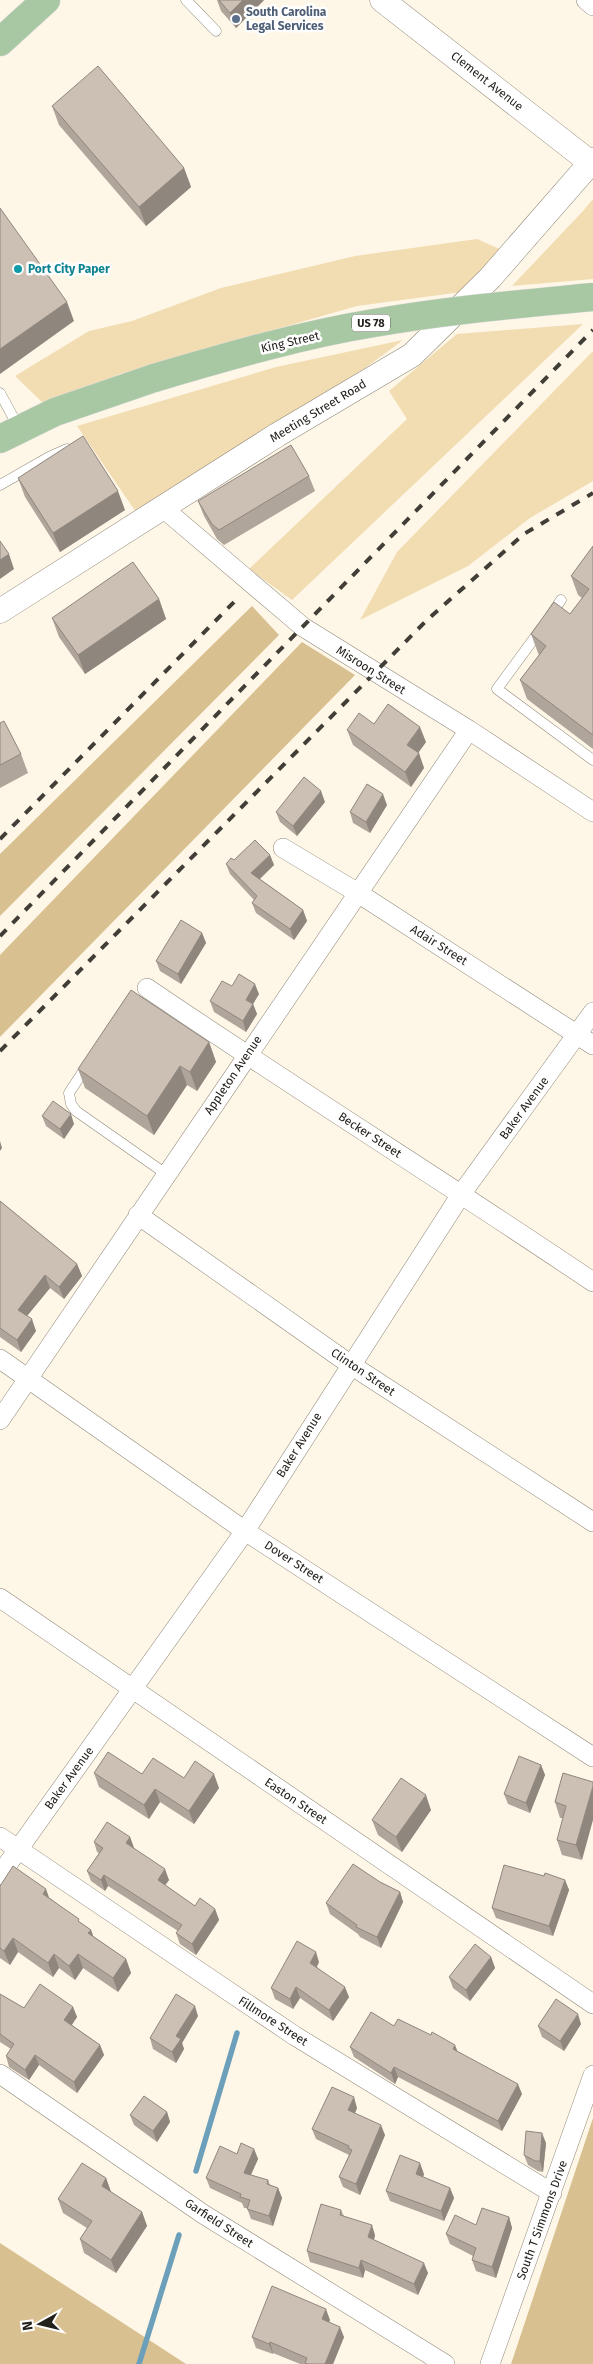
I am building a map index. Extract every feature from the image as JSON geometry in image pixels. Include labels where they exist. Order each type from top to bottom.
[{"type":"main road","points":[[0,42],[46,0]]},
{"type":"main road","name":"King Street","points":[[10,433],[55,412],[154,378],[248,351],[374,323],[508,305],[593,297]]},
{"type":"street","name":"Clement Avenue","points":[[382,0],[592,162]]},
{"type":"street","points":[[586,0],[593,6]]},
{"type":"street","name":"Meeting Street Road","points":[[0,611],[277,435],[412,355],[490,278],[592,162]]},
{"type":"street","name":"Misroon Street","points":[[163,508],[303,627],[469,730],[593,812]]},
{"type":"street","name":"Appleton Avenue","points":[[0,1420],[29,1380],[246,1055],[469,730]]},
{"type":"street","name":"Adair Street","points":[[283,848],[586,1039]]},
{"type":"street","name":"Becker Street","points":[[144,990],[462,1193],[593,1282]]},
{"type":"street","name":"Baker Avenue","points":[[0,1875],[245,1530],[462,1193],[586,1039],[593,1012]]},
{"type":"street","name":"Clinton Street","points":[[138,1215],[351,1365],[593,1522]]},
{"type":"street","name":"Dover Street","points":[[0,1359],[245,1530],[593,1757]]},
{"type":"street","name":"Easton Street","points":[[0,1598],[593,2004]]},
{"type":"street","name":"Fillmore Street","points":[[0,1837],[295,2036],[552,2193]]},
{"type":"street","name":"Garfield Street","points":[[0,2074],[203,2214],[444,2364]]},
{"type":"street","name":"South T Simmons Drive","points":[[490,2364],[593,2075]]},
{"type":"lane","points":[[186,0],[216,31]]},
{"type":"lane","points":[[0,393],[10,433]]},
{"type":"lane","points":[[0,485],[48,457],[75,446]]},
{"type":"lane","points":[[561,600],[497,689],[593,760]]},
{"type":"lane","points":[[96,1053],[69,1093],[71,1104],[76,1112],[166,1174]]},
{"type":"shaded area","points":[[593,199],[593,279],[512,286],[583,211]]},
{"type":"shaded area","points":[[477,239],[504,251],[462,292],[357,306],[120,374],[45,405],[15,376],[89,331],[132,321],[221,288],[355,256]]},
{"type":"shaded area","points":[[583,324],[292,600],[249,569],[407,419],[389,391],[457,334]]},
{"type":"shaded area","points":[[403,340],[368,366],[138,515],[77,426],[276,367]]},
{"type":"shaded area","points":[[593,351],[593,481],[530,518],[468,566],[360,620],[397,552]]},
{"type":"shaded area","points":[[252,606],[279,635],[0,916],[0,854]]},
{"type":"shaded area","points":[[302,642],[355,675],[0,1037],[0,955]]},
{"type":"shaded area","points":[[593,2118],[593,2364],[511,2364]]},
{"type":"shaded area","points":[[0,2243],[186,2364],[0,2364]]},
{"type":"building","points":[[219,0],[243,0],[230,13]]},
{"type":"building","points":[[98,66],[184,168],[139,207],[52,106]]},
{"type":"building","name":"Port City Paper","points":[[0,208],[67,302],[0,349]]},
{"type":"building","points":[[83,436],[118,491],[53,533],[18,478]]},
{"type":"building","points":[[291,445],[309,476],[219,530],[212,524],[198,501]]},
{"type":"building","points":[[0,541],[9,554],[0,560]]},
{"type":"building","points":[[593,546],[593,735],[520,680],[546,646],[531,634],[554,602],[570,614],[589,589],[571,576]]},
{"type":"building","points":[[133,562],[159,599],[78,655],[52,618]]},
{"type":"building","points":[[388,704],[420,727],[407,745],[419,753],[405,772],[347,730],[359,713],[374,724]]},
{"type":"building","points":[[4,721],[21,754],[0,765],[0,723]]},
{"type":"building","points":[[304,777],[321,791],[293,826],[276,812]]},
{"type":"building","points":[[367,784],[383,794],[366,822],[350,812]]},
{"type":"building","points":[[255,840],[270,855],[251,873],[303,910],[290,929],[252,903],[257,896],[226,864],[231,858],[234,860]]},
{"type":"building","points":[[181,920],[202,933],[178,974],[156,961]]},
{"type":"building","points":[[239,974],[255,984],[246,1000],[253,1004],[243,1021],[210,1001],[222,981],[232,986]]},
{"type":"building","points":[[131,990],[209,1042],[190,1072],[180,1066],[147,1116],[78,1069]]},
{"type":"building","points":[[53,1101],[71,1114],[60,1129],[42,1116]]},
{"type":"building","points":[[0,1201],[77,1264],[59,1287],[45,1275],[18,1310],[32,1319],[17,1340],[0,1328]]},
{"type":"building","points":[[108,1752],[142,1774],[153,1758],[184,1778],[195,1761],[214,1774],[189,1811],[155,1789],[144,1805],[94,1773]]},
{"type":"building","points":[[519,1756],[541,1765],[526,1803],[504,1794]]},
{"type":"building","points":[[563,1773],[593,1782],[576,1845],[557,1840],[566,1806],[555,1802]]},
{"type":"building","points":[[401,1778],[426,1795],[396,1837],[372,1820]]},
{"type":"building","points":[[107,1822],[130,1837],[126,1843],[165,1869],[158,1880],[195,1906],[200,1898],[215,1909],[192,1944],[176,1933],[182,1925],[104,1875],[101,1880],[87,1871],[103,1848],[94,1842]]},
{"type":"building","points":[[353,1864],[380,1882],[400,1892],[377,1937],[356,1927],[357,1925],[326,1903]]},
{"type":"building","points":[[504,1865],[544,1876],[545,1873],[565,1880],[549,1926],[492,1908]]},
{"type":"building","points":[[13,1866],[46,1889],[43,1894],[79,1919],[78,1921],[91,1930],[88,1933],[126,1959],[113,1978],[78,1954],[69,1966],[54,1954],[48,1963],[13,1938],[4,1951],[0,1948],[0,1886]]},
{"type":"building","points":[[297,1941],[316,1952],[310,1963],[345,1987],[329,2010],[296,1987],[290,1999],[271,1988]]},
{"type":"building","points":[[475,1944],[491,1957],[466,1990],[449,1977]]},
{"type":"building","points":[[40,1984],[73,2007],[64,2020],[100,2045],[74,2082],[35,2055],[25,2070],[6,2056],[14,2044],[0,2034],[0,1994],[24,2008]]},
{"type":"building","points":[[176,1994],[195,2006],[176,2036],[181,2039],[172,2052],[150,2038]]},
{"type":"building","points":[[556,1999],[578,2014],[560,2041],[538,2026]]},
{"type":"building","points":[[371,2012],[394,2026],[398,2019],[431,2035],[432,2032],[455,2045],[453,2049],[518,2084],[498,2121],[394,2067],[391,2073],[350,2047]]},
{"type":"building","points":[[332,2087],[354,2097],[348,2110],[381,2125],[356,2184],[339,2177],[352,2150],[348,2148],[349,2146],[312,2129]]},
{"type":"building","points":[[144,2096],[167,2112],[153,2131],[130,2115]]},
{"type":"building","points":[[526,2131],[542,2133],[540,2161],[535,2161],[524,2155]]},
{"type":"building","points":[[241,2143],[254,2149],[244,2173],[268,2180],[267,2184],[278,2188],[269,2216],[247,2209],[250,2200],[240,2197],[241,2194],[206,2178],[220,2146],[237,2154]]},
{"type":"building","points":[[400,2155],[420,2163],[416,2174],[450,2188],[441,2211],[386,2191]]},
{"type":"building","points":[[82,2163],[106,2178],[102,2186],[142,2212],[111,2260],[80,2239],[92,2221],[58,2199]]},
{"type":"building","points":[[321,2204],[341,2210],[340,2215],[372,2225],[368,2237],[424,2263],[414,2284],[361,2260],[359,2268],[307,2251]]},
{"type":"building","points":[[482,2208],[509,2217],[492,2267],[472,2260],[476,2248],[446,2234],[455,2215],[476,2225]]},
{"type":"building","points":[[272,2286],[326,2309],[322,2319],[340,2327],[325,2364],[305,2363],[307,2358],[270,2342],[269,2344],[252,2337]]},
{"type":"waterway","points":[[196,2171],[237,2033]]},
{"type":"waterway","points":[[139,2364],[179,2235]]},
{"type":"railway","points":[[0,936],[593,330]]},
{"type":"railway","points":[[0,1051],[427,620],[524,534],[593,493]]},
{"type":"railway","points":[[0,839],[236,600]]},
{"type":"place","name":"South Carolina Legal Services","points":[[236,19]]},
{"type":"place","name":"Port City Paper","points":[[18,269]]}]
